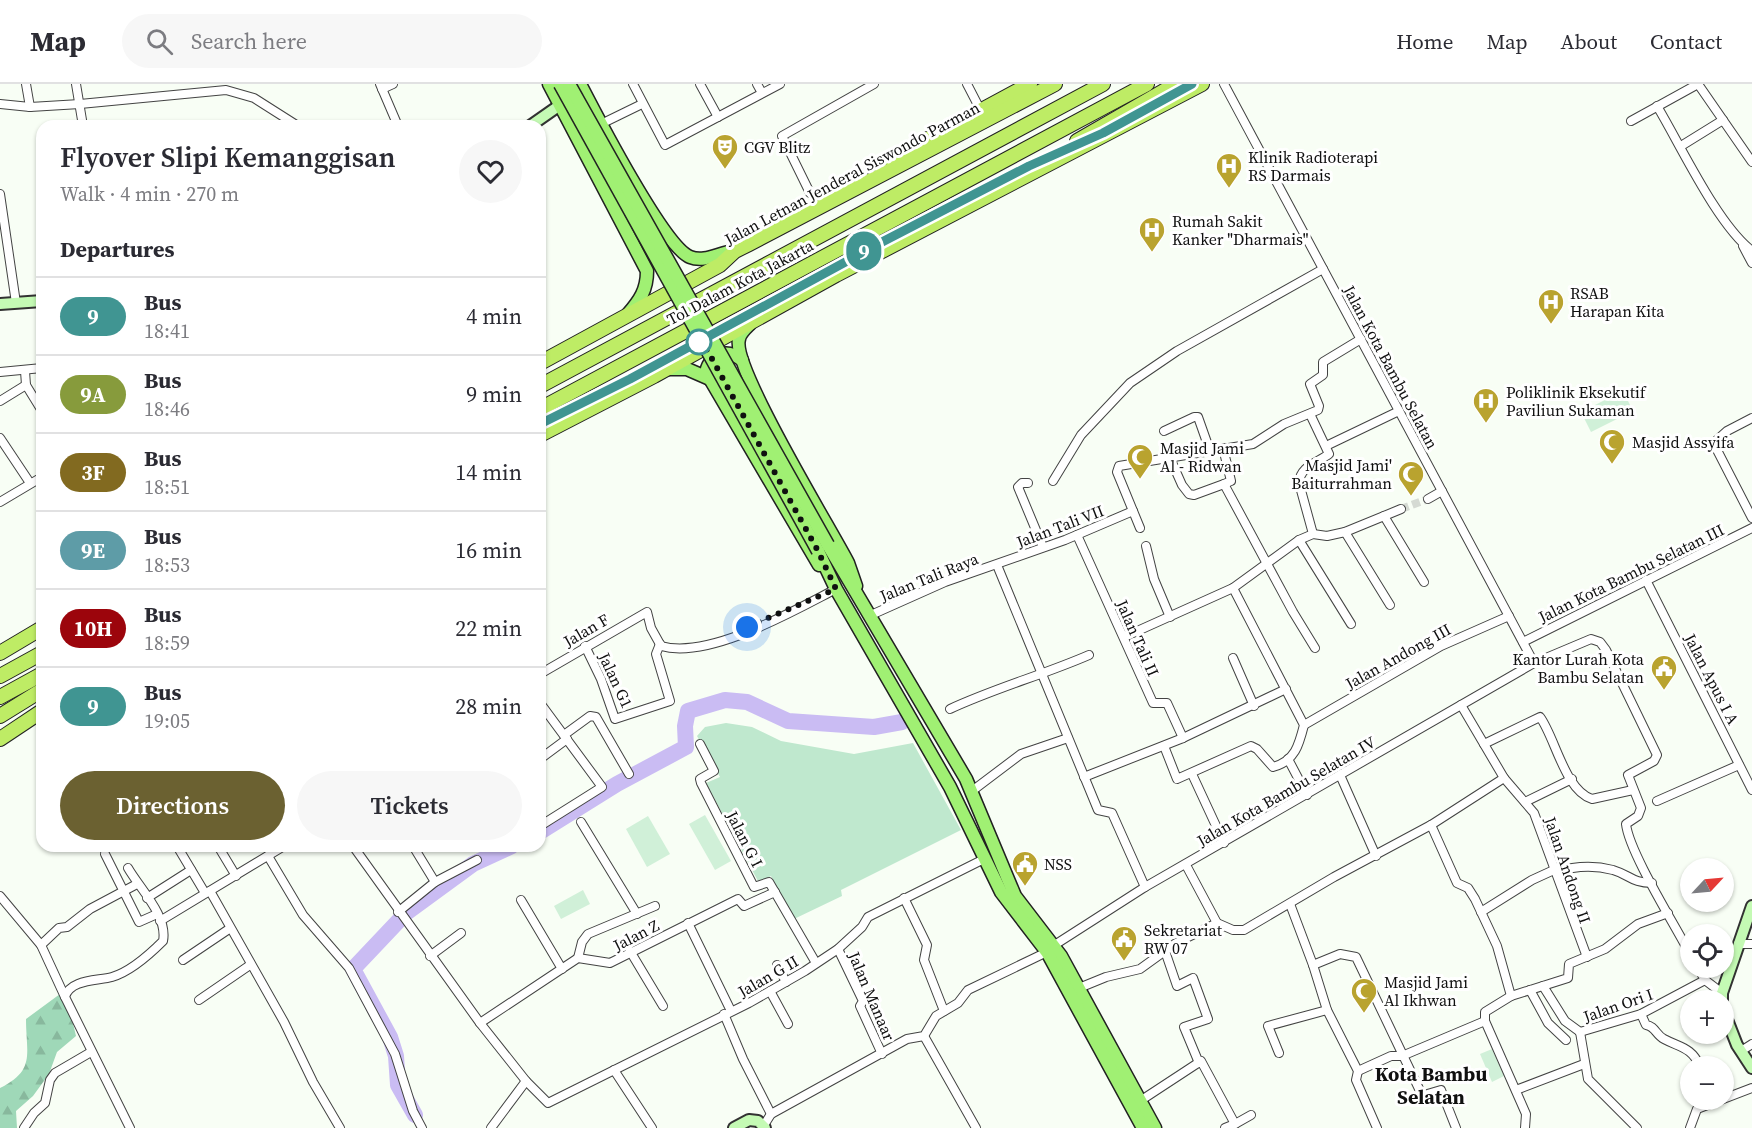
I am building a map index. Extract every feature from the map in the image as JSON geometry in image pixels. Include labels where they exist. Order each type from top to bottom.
[{"type":"highway","points":[[808,213],[813,200],[1030,84]]},
{"type":"highway","name":"Jalan Letnan Jenderal Siswondo Parman","points":[[546,360],[720,266],[735,252],[1055,84]]},
{"type":"highway","name":"Tol Dalam Kota Jakarta","points":[[546,383],[1103,84]]},
{"type":"highway","name":"Tol Dalam Kota Jakarta","points":[[546,406],[1147,84]]},
{"type":"highway","points":[[1028,173],[1055,154],[1176,84]]},
{"type":"highway","points":[[546,432],[667,369],[757,318],[1028,173],[1111,134],[1202,84]]},
{"type":"highway","points":[[978,151],[988,169]]},
{"type":"highway","points":[[0,653],[36,632]]},
{"type":"highway","points":[[0,676],[36,655]]},
{"type":"highway","points":[[0,697],[36,677]]},
{"type":"highway","points":[[0,716],[36,694]]},
{"type":"highway","points":[[0,739],[36,715]]},
{"type":"main road","points":[[549,84],[647,271],[647,284],[642,297],[628,315]]},
{"type":"main road","points":[[560,84],[823,548],[857,591],[972,791],[1015,896],[1079,988],[1155,1128]]},
{"type":"main road","points":[[570,84],[823,548],[832,587]]},
{"type":"main road","points":[[580,84],[665,231],[679,251],[702,260],[735,252]]},
{"type":"main road","points":[[637,250],[645,252],[659,247],[665,231]]},
{"type":"main road","points":[[757,318],[739,338],[742,360],[752,388],[848,562],[857,591]]},
{"type":"main road","points":[[742,360],[728,352],[713,357],[706,372],[814,560],[950,787],[984,859],[1008,902],[1050,949],[1143,1128]]},
{"type":"main road","points":[[667,369],[680,367],[710,379]]},
{"type":"street","points":[[26,84],[30,107]]},
{"type":"street","points":[[76,84],[82,120]]},
{"type":"street","points":[[184,84],[185,94]]},
{"type":"street","points":[[393,84],[381,86],[395,120]]},
{"type":"street","points":[[633,84],[664,145],[780,84]]},
{"type":"street","points":[[700,84],[718,117]]},
{"type":"street","points":[[757,84],[762,93]]},
{"type":"street","points":[[810,193],[782,136],[874,84]]},
{"type":"street","points":[[967,84],[981,111]]},
{"type":"street","name":"Jalan Kota Bambu Selatan","points":[[1224,84],[1534,663]]},
{"type":"street","points":[[1631,121],[1698,84],[1752,162]]},
{"type":"street","points":[[0,104],[30,107],[80,104],[185,94],[225,87],[255,98],[289,120]]},
{"type":"street","points":[[602,123],[642,104]]},
{"type":"street","points":[[539,120],[560,105]]},
{"type":"street","points":[[1657,106],[1698,178],[1752,263]]},
{"type":"street","points":[[1681,146],[1723,120]]},
{"type":"street","points":[[0,194],[3,243],[16,303]]},
{"type":"street","points":[[1740,242],[1752,251]]},
{"type":"street","points":[[1053,481],[1081,435],[1130,383],[1177,351],[1323,269]]},
{"type":"street","points":[[0,304],[36,301]]},
{"type":"street","points":[[1140,528],[1117,468],[1252,444],[1284,424],[1310,414],[1319,406],[1310,384],[1323,375],[1323,362],[1361,339]]},
{"type":"street","points":[[0,372],[36,369]]},
{"type":"street","points":[[25,371],[26,385],[36,401]]},
{"type":"street","points":[[0,401],[26,385]]},
{"type":"street","points":[[1326,446],[1399,411]]},
{"type":"street","points":[[1310,414],[1326,446],[1328,456],[1304,468],[1299,475],[1299,483],[1313,534]]},
{"type":"street","points":[[1164,431],[1198,417],[1210,451]]},
{"type":"street","points":[[1752,417],[1727,431],[1717,440],[1716,448],[1752,518]]},
{"type":"street","points":[[0,438],[30,483]]},
{"type":"street","points":[[1170,458],[1182,485],[1189,494],[1194,495],[1231,481],[1223,448]]},
{"type":"street","points":[[0,502],[36,480]]},
{"type":"street","points":[[1028,483],[1022,483],[1018,487],[1043,547]]},
{"type":"street","points":[[1224,484],[1315,648]]},
{"type":"street","points":[[1428,499],[1442,491]]},
{"type":"street","points":[[1124,637],[1234,590],[1299,540],[1313,534],[1327,536],[1345,532],[1401,509]]},
{"type":"street","name":"Jalan Tali VII","points":[[997,565],[1133,511]]},
{"type":"street","points":[[1384,516],[1424,582]]},
{"type":"street","name":"Jalan Kota Bambu Selatan III","points":[[1523,642],[1752,528]]},
{"type":"street","points":[[1345,532],[1390,605]]},
{"type":"street","name":"Jalan Tali II","points":[[1077,535],[1153,704],[1167,704],[1183,738]]},
{"type":"street","points":[[1299,540],[1351,624]]},
{"type":"street","points":[[1146,546],[1154,579],[1170,618]]},
{"type":"street","points":[[997,565],[1044,674],[1098,810],[1112,813],[1145,887]]},
{"type":"street","name":"Jalan Tali Raya","points":[[871,615],[945,582],[997,565]]},
{"type":"street","name":"Jalan Apus I A","points":[[1646,580],[1752,790]]},
{"type":"street","points":[[660,644],[662,647],[680,648],[723,641],[788,614],[832,587]]},
{"type":"street","points":[[1164,746],[1177,779],[1251,746],[1257,749],[1273,767],[1288,759],[1298,749],[1304,726],[1234,590]]},
{"type":"street","name":"Jalan F","points":[[546,670],[647,612],[651,628],[660,644]]},
{"type":"street","name":"Jalan Andong III","points":[[1304,726],[1441,646],[1509,616]]},
{"type":"street","name":"Jalan Kota Bambu Selatan IV","points":[[924,1036],[936,1016],[958,1003],[968,990],[983,980],[1050,949],[1145,887],[1534,663],[1591,639],[1600,642],[1657,755],[1654,761],[1628,775],[1633,790]]},
{"type":"street","name":"Jalan G1","points":[[585,646],[601,679],[615,719],[670,701],[656,654],[660,644]]},
{"type":"street","points":[[950,709],[992,689],[1044,674],[1089,655]]},
{"type":"street","points":[[1233,658],[1254,706]]},
{"type":"street","points":[[1084,777],[1183,738],[1286,689]]},
{"type":"street","name":"Jalan Andong II","points":[[1461,705],[1504,778],[1525,802],[1543,833],[1548,855],[1587,957]]},
{"type":"street","points":[[546,711],[602,787],[546,822]]},
{"type":"street","points":[[546,754],[590,716],[596,717],[629,774]]},
{"type":"street","points":[[1484,744],[1540,717],[1552,746],[1572,780],[1590,799],[1633,790],[1641,808],[1638,816],[1626,824],[1627,831],[1680,935]]},
{"type":"street","points":[[972,791],[1021,754],[1068,738]]},
{"type":"street","name":"Jalan G I","points":[[700,744],[714,771],[700,779],[701,783],[754,887],[769,882],[775,892]]},
{"type":"street","points":[[1288,759],[1307,795]]},
{"type":"street","points":[[1657,801],[1739,765]]},
{"type":"street","points":[[1192,774],[1224,843]]},
{"type":"street","points":[[1340,776],[1376,856]]},
{"type":"street","points":[[1186,865],[1217,922],[1233,930],[1244,930],[1334,877],[1431,825],[1504,778]]},
{"type":"street","points":[[1525,802],[1572,780]]},
{"type":"street","points":[[581,822],[637,914]]},
{"type":"street","points":[[1431,825],[1457,883],[1468,888],[1481,912],[1500,954],[1511,996]]},
{"type":"street","points":[[180,852],[208,892],[284,1022],[313,1082],[340,1128]]},
{"type":"street","points":[[222,852],[236,876]]},
{"type":"street","points":[[105,854],[139,922],[158,918],[208,892],[274,852]]},
{"type":"street","points":[[357,852],[430,957],[526,1081],[491,1128]]},
{"type":"street","points":[[417,852],[435,882]]},
{"type":"street","points":[[268,856],[303,915],[349,968],[396,1057],[413,1111],[422,1128]]},
{"type":"street","name":"Jalan G II","points":[[526,1081],[546,1103],[553,1101],[770,991],[838,950],[868,917],[984,859]]},
{"type":"street","points":[[401,915],[435,882],[477,860]]},
{"type":"street","points":[[1481,912],[1532,880],[1556,871],[1583,867],[1613,870],[1633,881],[1652,883]]},
{"type":"street","points":[[66,994],[91,980],[117,975],[156,948],[164,936],[158,918],[128,868]]},
{"type":"street","points":[[147,898],[191,870]]},
{"type":"street","points":[[40,945],[59,928],[67,927],[90,909],[137,884]]},
{"type":"street","points":[[775,892],[816,963]]},
{"type":"street","name":"Jalan Z","points":[[578,958],[610,963],[738,899],[744,906],[775,892]]},
{"type":"street","points":[[0,896],[40,945],[130,1128]]},
{"type":"street","points":[[904,898],[927,945],[924,960],[944,1011]]},
{"type":"street","points":[[521,900],[562,969]]},
{"type":"street","points":[[1290,904],[1313,965],[1326,1010],[1359,1071]]},
{"type":"street","points":[[480,1023],[578,958],[582,942],[588,934],[656,906]]},
{"type":"street","points":[[1724,990],[1752,906]]},
{"type":"street","points":[[1525,1128],[1526,1114],[1485,1021],[1484,1013],[1511,996],[1568,978],[1568,966],[1609,946],[1638,924],[1668,913]]},
{"type":"street","points":[[1079,988],[1106,977],[1131,973],[1217,922]]},
{"type":"street","points":[[688,923],[728,1013],[742,1059],[771,1114]]},
{"type":"street","points":[[183,960],[229,929]]},
{"type":"street","points":[[430,957],[461,933]]},
{"type":"street","points":[[1738,944],[1752,944]]},
{"type":"street","name":"Jalan Manaar","points":[[838,950],[863,1001],[860,1006],[882,1054]]},
{"type":"street","points":[[630,951],[663,1006]]},
{"type":"street","points":[[1165,951],[1177,986],[1193,978],[1209,1019],[1184,1027],[1199,1063]]},
{"type":"street","points":[[1313,965],[1340,954],[1356,957],[1422,1095],[1441,1089],[1456,1128]]},
{"type":"street","points":[[199,1000],[250,965]]},
{"type":"street","points":[[777,965],[786,982]]},
{"type":"street","points":[[1705,980],[1715,990]]},
{"type":"street","name":"Jalan Ori I","points":[[1636,1128],[1591,1083],[1584,1064],[1580,1032],[1641,1014],[1705,980]]},
{"type":"street","points":[[1543,986],[1565,1021],[1580,1032]]},
{"type":"street","points":[[1530,990],[1548,1023],[1566,1040]]},
{"type":"street","points":[[770,991],[788,1024]]},
{"type":"street","points":[[1279,1053],[1268,1026],[1326,1010]]},
{"type":"street","points":[[1641,1014],[1646,1025],[1654,1028],[1662,1038],[1692,1051],[1695,1056]]},
{"type":"street","points":[[1377,1128],[1356,1080],[1359,1071],[1391,1056],[1402,1056],[1485,1021]]},
{"type":"street","points":[[1734,1035],[1752,1068]]},
{"type":"street","points":[[734,1128],[749,1120],[758,1121],[764,1127],[771,1114],[907,1040],[924,1036],[976,1128]]},
{"type":"street","points":[[1741,1051],[1752,1044]]},
{"type":"street","points":[[24,1128],[34,1113],[45,1103],[50,1080],[55,1073],[91,1052]]},
{"type":"street","points":[[1140,1101],[1201,1061],[1235,1124]]},
{"type":"street","points":[[1516,1090],[1584,1064]]},
{"type":"street","points":[[614,1070],[652,1128]]},
{"type":"street","points":[[1734,1094],[1752,1088]]},
{"type":"street","points":[[1690,1128],[1696,1110]]},
{"type":"street","points":[[1225,1128],[1251,1115]]},
{"type":"green space","points":[[1623,391],[1633,411],[1591,432],[1581,412]]},
{"type":"green space","points":[[726,723],[752,727],[781,741],[854,754],[913,743],[961,830],[841,890],[842,896],[794,919],[771,876],[759,883],[706,783],[720,777],[697,736],[705,727]]},
{"type":"green space","points":[[705,815],[731,861],[715,870],[689,824]]},
{"type":"green space","points":[[648,816],[670,854],[647,867],[626,829]]},
{"type":"green space","points":[[583,890],[590,904],[561,919],[554,906]]},
{"type":"green space","points":[[60,994],[67,998],[76,1036],[57,1052],[49,1074],[33,1096],[16,1111],[17,1128],[0,1128],[0,1088],[19,1075],[26,1060],[26,1019]]},
{"type":"green space","points":[[1492,1049],[1504,1076],[1492,1082],[1480,1054]]},
{"type":"waterway","points":[[546,828],[617,784],[686,747],[685,726],[688,711],[725,700],[747,702],[788,721],[874,727],[902,722]]},
{"type":"waterway","points":[[415,1115],[398,1085],[396,1056],[390,1037],[353,969],[406,913],[473,864],[499,852]]},
{"type":"tunnel","points":[[1401,509],[1428,499]]},
{"type":"bus line","name":"9","points":[[546,421],[680,353],[884,241],[1029,166],[1103,133],[1192,84]]},
{"type":"place","name":"CGV Blitz","points":[[725,170]]},
{"type":"place","name":"Klinik Radioterapi RS Darmais","points":[[1229,189]]},
{"type":"place","name":"Rumah Sakit Kanker \"Dharmais\"","points":[[1152,253]]},
{"type":"place","name":"RSAB Harapan Kita","points":[[1551,325]]},
{"type":"place","name":"Poliklinik Eksekutif Paviliun Sukaman","points":[[1486,424]]},
{"type":"place","name":"Masjid Assyifa","points":[[1612,465]]},
{"type":"place","name":"Masjid Jami Al - Ridwan","points":[[1140,480]]},
{"type":"place","name":"Masjid Jami' Baiturrahman","points":[[1411,497]]},
{"type":"place","name":"Kantor Lurah Kota Bambu Selatan","points":[[1664,691]]},
{"type":"place","name":"NSS","points":[[1025,887]]},
{"type":"place","name":"Sekretariat RW 07","points":[[1124,962]]},
{"type":"place","name":"Masjid Jami Al Ikhwan","points":[[1364,1014]]},
{"type":"district","name":"Kota Bambu Selatan","points":[[1431,1086]]},
{"type":"route","points":[[699,342],[706,348],[818,551],[836,589],[827,594],[819,594],[747,627]]}]
